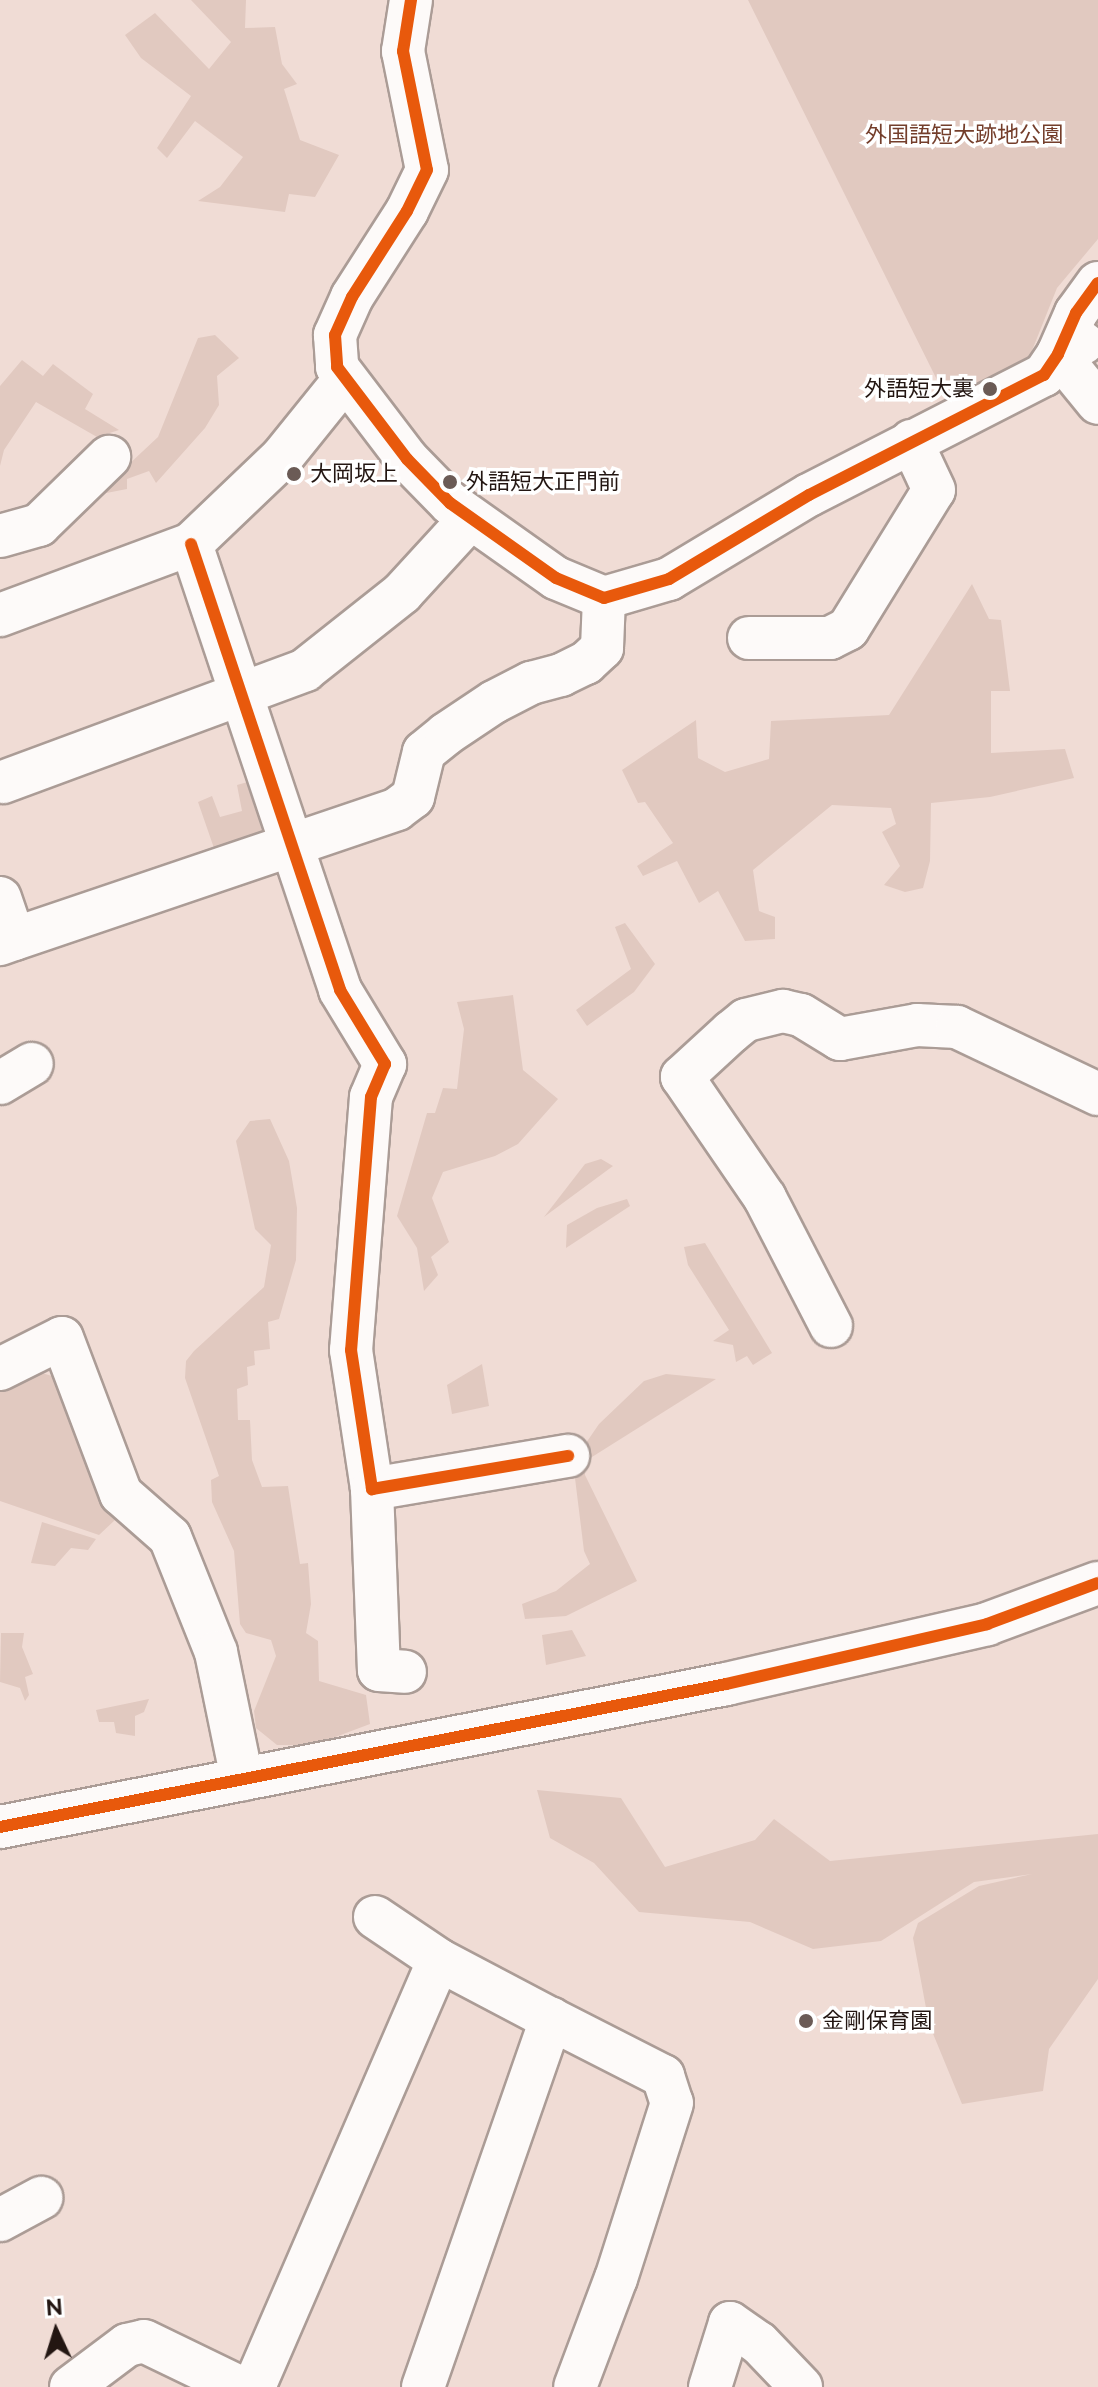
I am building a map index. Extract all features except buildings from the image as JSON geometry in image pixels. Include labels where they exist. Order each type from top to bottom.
[{"type":"street","points":[[417,4],[403,51],[427,170],[407,211],[352,297],[335,335],[337,367],[407,459],[469,520],[556,578],[604,598],[669,579],[809,495],[1044,375],[1058,354],[1076,313],[1098,283]]},
{"type":"street","points":[[1058,354],[1098,336]]},
{"type":"street","points":[[1058,354],[1098,403]]},
{"type":"street","points":[[0,615],[191,544],[282,457],[345,379]]},
{"type":"street","points":[[749,638],[830,638],[848,629],[934,490],[911,441]]},
{"type":"street","points":[[0,536],[39,525],[109,457]]},
{"type":"street","points":[[3,782],[305,670],[402,593],[469,520]]},
{"type":"street","points":[[191,544],[340,990],[385,1064],[371,1097],[351,1350],[372,1489],[379,1670],[405,1672]]},
{"type":"street","points":[[0,898],[7,941],[397,809],[413,797],[424,752],[446,734],[494,702],[586,663],[602,648],[604,598]]},
{"type":"street","points":[[831,1326],[765,1198],[682,1077],[731,1032],[746,1020],[783,1011],[801,1015],[840,1039],[917,1025],[957,1027],[1098,1094]]},
{"type":"street","points":[[0,1369],[62,1338],[121,1494],[170,1537],[216,1652],[242,1779]]},
{"type":"street","points":[[372,1489],[568,1456]]},
{"type":"street","points":[[0,1827],[726,1684],[987,1624],[1098,1583]]},
{"type":"street","points":[[375,1917],[439,1960],[663,2076],[672,2103],[616,2278],[575,2387]]},
{"type":"street","points":[[254,2387],[439,1960]]},
{"type":"street","points":[[423,2387],[551,2019]]},
{"type":"street","points":[[0,2220],[41,2198]]},
{"type":"street","points":[[710,2387],[730,2323],[759,2343],[801,2387]]},
{"type":"street","points":[[71,2387],[127,2345],[144,2341],[239,2387]]},
{"type":"green space","points":[[191,0],[246,0],[245,28],[275,27],[282,64],[297,84],[284,89],[300,140],[339,155],[315,197],[289,194],[285,212],[198,201],[220,187],[243,157],[195,121],[167,158],[157,148],[191,96],[141,58],[125,35],[155,13],[209,69],[231,42]]},
{"type":"green space","name":"外国語短大跡地公園","points":[[748,0],[1098,0],[1098,239],[1057,288],[1027,363],[948,402]]},
{"type":"green space","points":[[215,335],[239,358],[217,376],[219,405],[205,428],[156,483],[149,471],[127,479],[127,489],[96,495],[158,437],[198,338]]},
{"type":"green space","points":[[22,360],[43,376],[53,364],[93,394],[85,409],[119,430],[97,437],[36,402],[4,450],[0,466],[0,386]]},
{"type":"green space","points":[[972,584],[989,619],[1001,620],[1010,691],[991,691],[991,753],[1065,749],[1074,778],[990,797],[931,803],[930,861],[923,888],[905,892],[884,885],[900,866],[882,832],[896,824],[891,808],[832,805],[753,870],[759,911],[775,917],[775,939],[745,941],[718,891],[699,903],[677,861],[643,876],[637,866],[673,843],[645,802],[638,803],[622,770],[696,720],[698,758],[725,772],[769,759],[771,721],[889,715]]},
{"type":"green space","points":[[251,781],[267,834],[215,851],[198,802],[212,796],[220,817],[242,811],[237,785]]},
{"type":"green space","points":[[625,923],[655,964],[634,992],[587,1026],[576,1010],[631,969],[615,927]]},
{"type":"green space","points":[[513,995],[523,1070],[558,1099],[518,1144],[495,1156],[443,1172],[432,1198],[449,1242],[431,1257],[438,1275],[424,1291],[417,1248],[397,1216],[427,1113],[435,1113],[443,1088],[457,1089],[464,1029],[457,1002]]},
{"type":"green space","points":[[270,1119],[289,1161],[297,1208],[296,1260],[279,1319],[268,1322],[270,1349],[254,1351],[255,1365],[247,1367],[248,1385],[237,1389],[238,1420],[250,1420],[252,1460],[262,1487],[288,1486],[300,1564],[308,1563],[311,1604],[306,1633],[318,1641],[319,1681],[366,1695],[370,1724],[314,1745],[277,1745],[256,1728],[254,1711],[276,1656],[271,1640],[246,1633],[240,1624],[234,1551],[212,1502],[211,1480],[219,1476],[185,1378],[186,1361],[194,1351],[264,1287],[271,1245],[255,1229],[236,1141],[250,1121]]},
{"type":"green space","points":[[601,1159],[613,1166],[544,1217],[585,1164]]},
{"type":"green space","points":[[627,1199],[630,1206],[566,1248],[567,1225],[597,1208]]},
{"type":"green space","points":[[705,1243],[772,1353],[753,1365],[747,1356],[736,1362],[733,1345],[713,1341],[729,1330],[688,1265],[684,1247]]},
{"type":"green space","points":[[482,1364],[489,1406],[452,1414],[447,1385]]},
{"type":"green space","points":[[35,1371],[52,1376],[60,1390],[99,1498],[115,1520],[99,1535],[0,1501],[0,1390]]},
{"type":"green space","points":[[666,1374],[716,1379],[584,1462],[585,1475],[637,1581],[566,1616],[525,1619],[522,1604],[556,1591],[590,1564],[584,1551],[573,1462],[599,1424],[644,1381]]},
{"type":"green space","points":[[42,1522],[96,1539],[88,1550],[71,1548],[55,1566],[31,1563]]},
{"type":"green space","points":[[572,1630],[586,1656],[546,1665],[542,1635]]},
{"type":"green space","points":[[1,1633],[24,1633],[22,1647],[33,1674],[25,1677],[29,1695],[25,1701],[20,1688],[0,1682]]},
{"type":"green space","points":[[149,1699],[144,1712],[135,1716],[135,1736],[116,1733],[114,1722],[99,1722],[96,1710]]},
{"type":"green space","points":[[537,1790],[621,1798],[665,1867],[755,1840],[774,1819],[830,1861],[1098,1834],[1098,1979],[1049,2049],[1043,2091],[962,2104],[929,2024],[913,1938],[918,1923],[979,1886],[1032,1874],[974,1882],[881,1941],[813,1949],[750,1922],[639,1912],[594,1863],[550,1838]]},
{"type":"cycle path","points":[[411,0],[403,51],[427,170],[407,211],[352,297],[335,335],[337,367],[407,459],[450,503],[556,578],[604,598],[669,579],[809,495],[1044,375],[1058,354],[1076,313],[1098,283]]},
{"type":"cycle path","points":[[191,544],[340,990],[385,1064],[371,1097],[351,1350],[372,1489],[568,1456]]},
{"type":"cycle path","points":[[0,1827],[726,1684],[987,1624],[1098,1583]]},
{"type":"place","name":"外語短大裏","points":[[990,389]]},
{"type":"place","name":"大岡坂上","points":[[294,474]]},
{"type":"place","name":"外語短大正門前","points":[[450,482]]},
{"type":"place","name":"金剛保育園","points":[[806,2021]]}]
